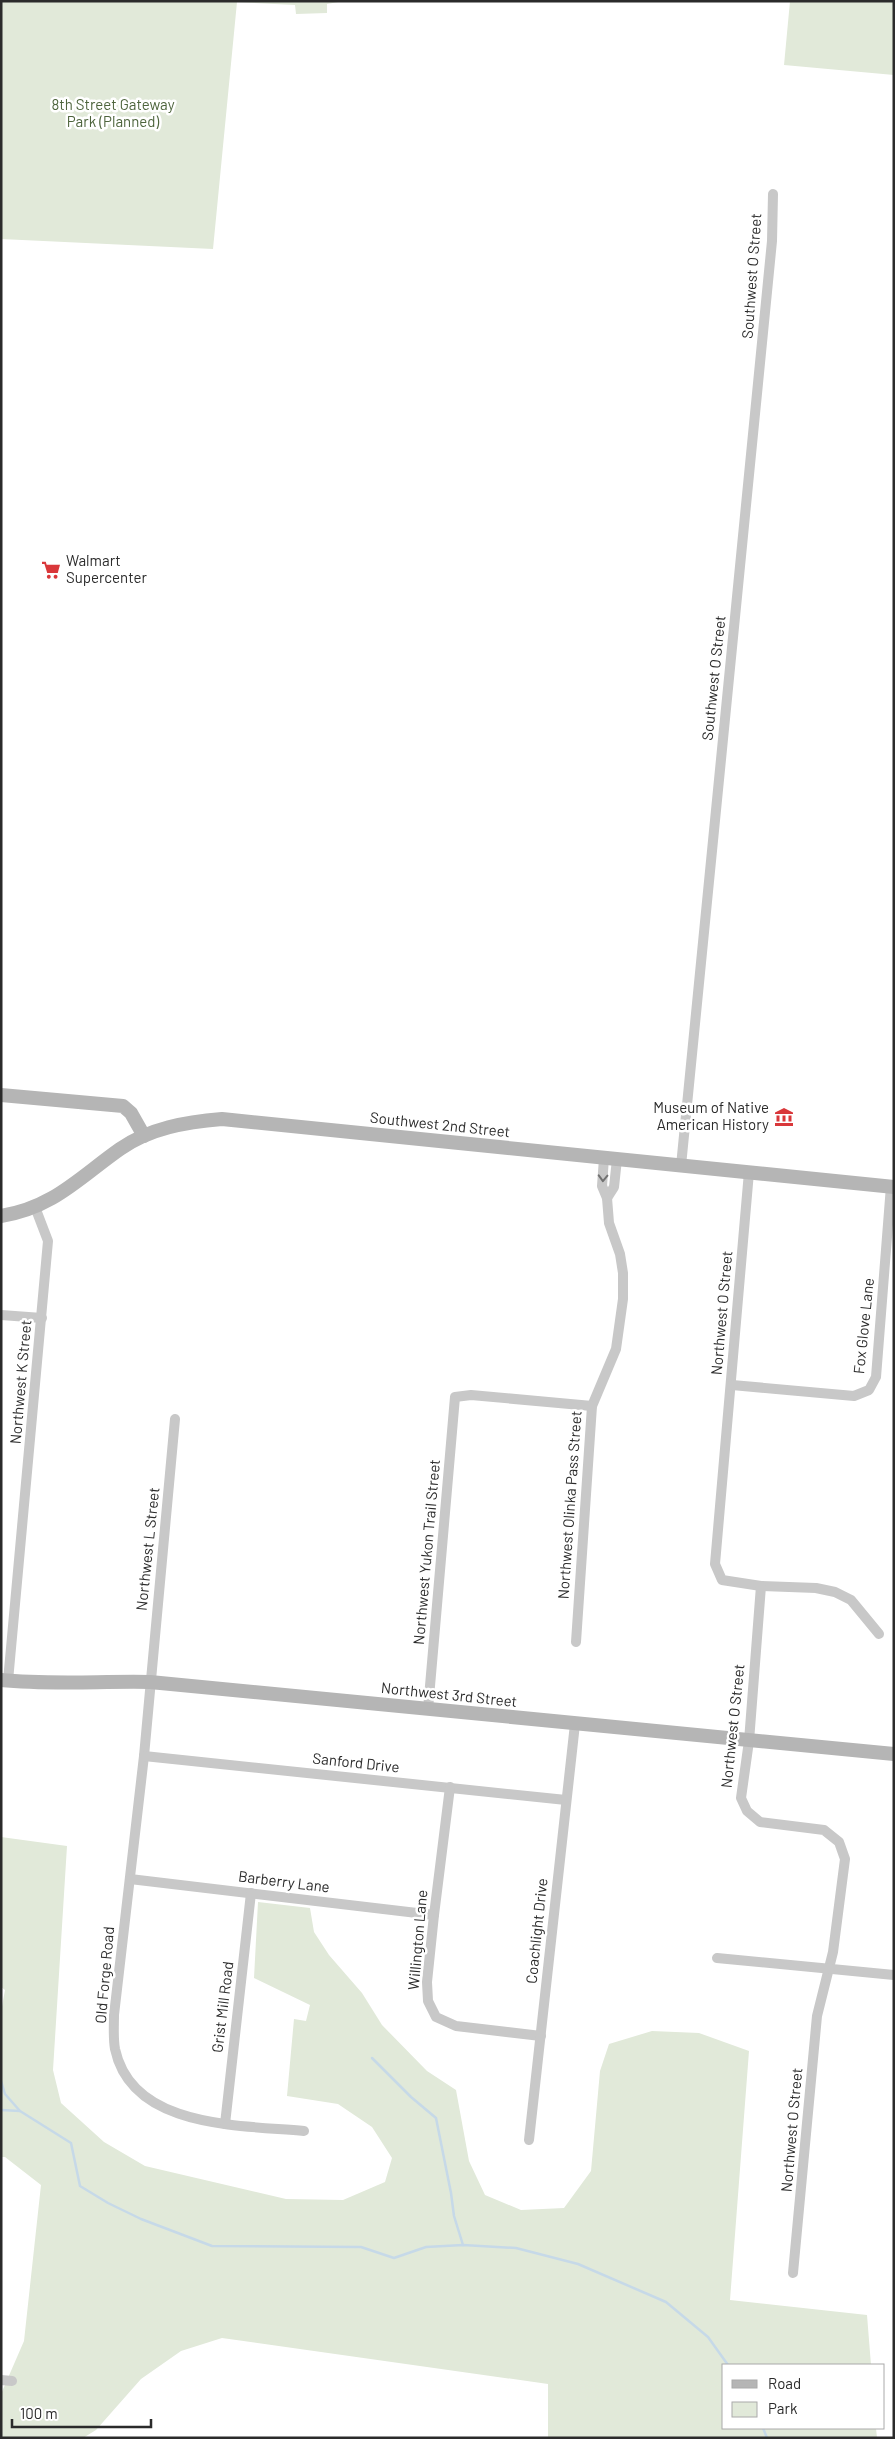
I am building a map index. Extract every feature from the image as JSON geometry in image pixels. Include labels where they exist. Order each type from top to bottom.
[{"type":"street","name":"Southwest O Street","points":[[682,1166],[772,242],[773,194]]},
{"type":"street","points":[[1,1095],[123,1106],[131,1113],[144,1136]]},
{"type":"street","name":"Southwest 2nd Street","points":[[1,1216],[35,1207],[55,1198],[77,1184],[121,1149],[144,1136],[166,1127],[194,1121],[222,1120],[893,1187]]},
{"type":"street","name":"Northwest Olinka Pass Street","points":[[576,1642],[592,1406],[616,1349],[623,1299],[623,1273],[620,1254],[609,1223],[607,1198],[602,1186],[610,1159]]},
{"type":"street","name":"Northwest O Street","points":[[748,1172],[732,1385],[715,1564],[722,1580],[761,1586],[749,1740],[741,1798],[747,1811],[760,1822],[824,1830],[839,1842],[845,1859],[840,1912],[833,1952],[827,1969],[817,2016],[793,2273]]},
{"type":"street","name":"Fox Glove Lane","points":[[732,1385],[854,1396],[868,1390],[876,1377],[893,1187]]},
{"type":"street","name":"Northwest K Street","points":[[5,1681],[42,1318],[48,1240],[35,1207]]},
{"type":"street","points":[[1,1315],[42,1318]]},
{"type":"street","name":"Northwest Yukon Trail Street","points":[[428,1709],[455,1397],[471,1395],[592,1406]]},
{"type":"street","name":"Northwest L Street","points":[[150,1682],[175,1419]]},
{"type":"street","points":[[761,1586],[816,1588],[835,1592],[851,1600],[879,1634]]},
{"type":"street","name":"Northwest 3rd Street","points":[[5,1681],[150,1682],[894,1754]]},
{"type":"street","name":"Old Forge Road","points":[[150,1682],[144,1756],[114,2015],[115,2049],[127,2077],[146,2098],[176,2115],[225,2124],[304,2131]]},
{"type":"street","name":"Coachlight Drive","points":[[529,2140],[575,1724]]},
{"type":"street","name":"Sanford Drive","points":[[144,1756],[566,1800]]},
{"type":"street","name":"Willington Lane","points":[[450,1787],[427,1982],[428,2001],[436,2017],[456,2026],[540,2036]]},
{"type":"street","name":"Barberry Lane","points":[[130,1879],[434,1915]]},
{"type":"street","name":"Grist Mill Road","points":[[225,2124],[251,1893]]},
{"type":"street","points":[[717,1958],[894,1975]]},
{"type":"green space","name":"8th Street Gateway Park (Planned)","points":[[1,1],[344,1],[327,4],[327,13],[296,14],[295,5],[237,2],[213,249],[1,239]]},
{"type":"green space","points":[[790,1],[894,1],[894,75],[784,65]]},
{"type":"green space","points":[[1,1837],[67,1846],[53,2070],[61,2103],[104,2142],[145,2166],[286,2199],[343,2200],[385,2182],[392,2158],[372,2127],[338,2104],[287,2096],[294,2019],[306,2021],[310,2005],[254,1978],[258,1902],[310,1908],[314,1932],[329,1955],[362,1993],[382,2025],[427,2071],[456,2090],[469,2161],[485,2195],[521,2210],[564,2208],[591,2171],[600,2071],[609,2044],[652,2031],[699,2033],[749,2051],[730,2300],[867,2315],[871,2364],[722,2364],[722,2429],[876,2429],[877,2438],[548,2438],[548,2384],[222,2338],[181,2351],[141,2379],[96,2430],[83,2438],[1,2438],[1,2394],[24,2341],[41,2185],[5,2157],[1,2157],[1,2012],[5,1990],[1,1987]]},
{"type":"waterway","points":[[372,2058],[411,2097],[436,2118],[454,2216],[463,2245]]},
{"type":"waterway","points":[[1,2081],[5,2094],[20,2111]]},
{"type":"waterway","points":[[1,2110],[20,2111],[71,2143],[80,2186],[108,2203],[141,2219],[212,2246],[361,2247],[394,2258],[426,2247],[463,2245],[516,2248],[578,2264],[666,2302],[708,2337],[727,2364]]},
{"type":"waterway","points":[[763,2429],[767,2438]]},
{"type":"place","name":"Walmart Supercenter","points":[[51,570]]},
{"type":"place","name":"Museum of Native American History","points":[[784,1117]]}]
